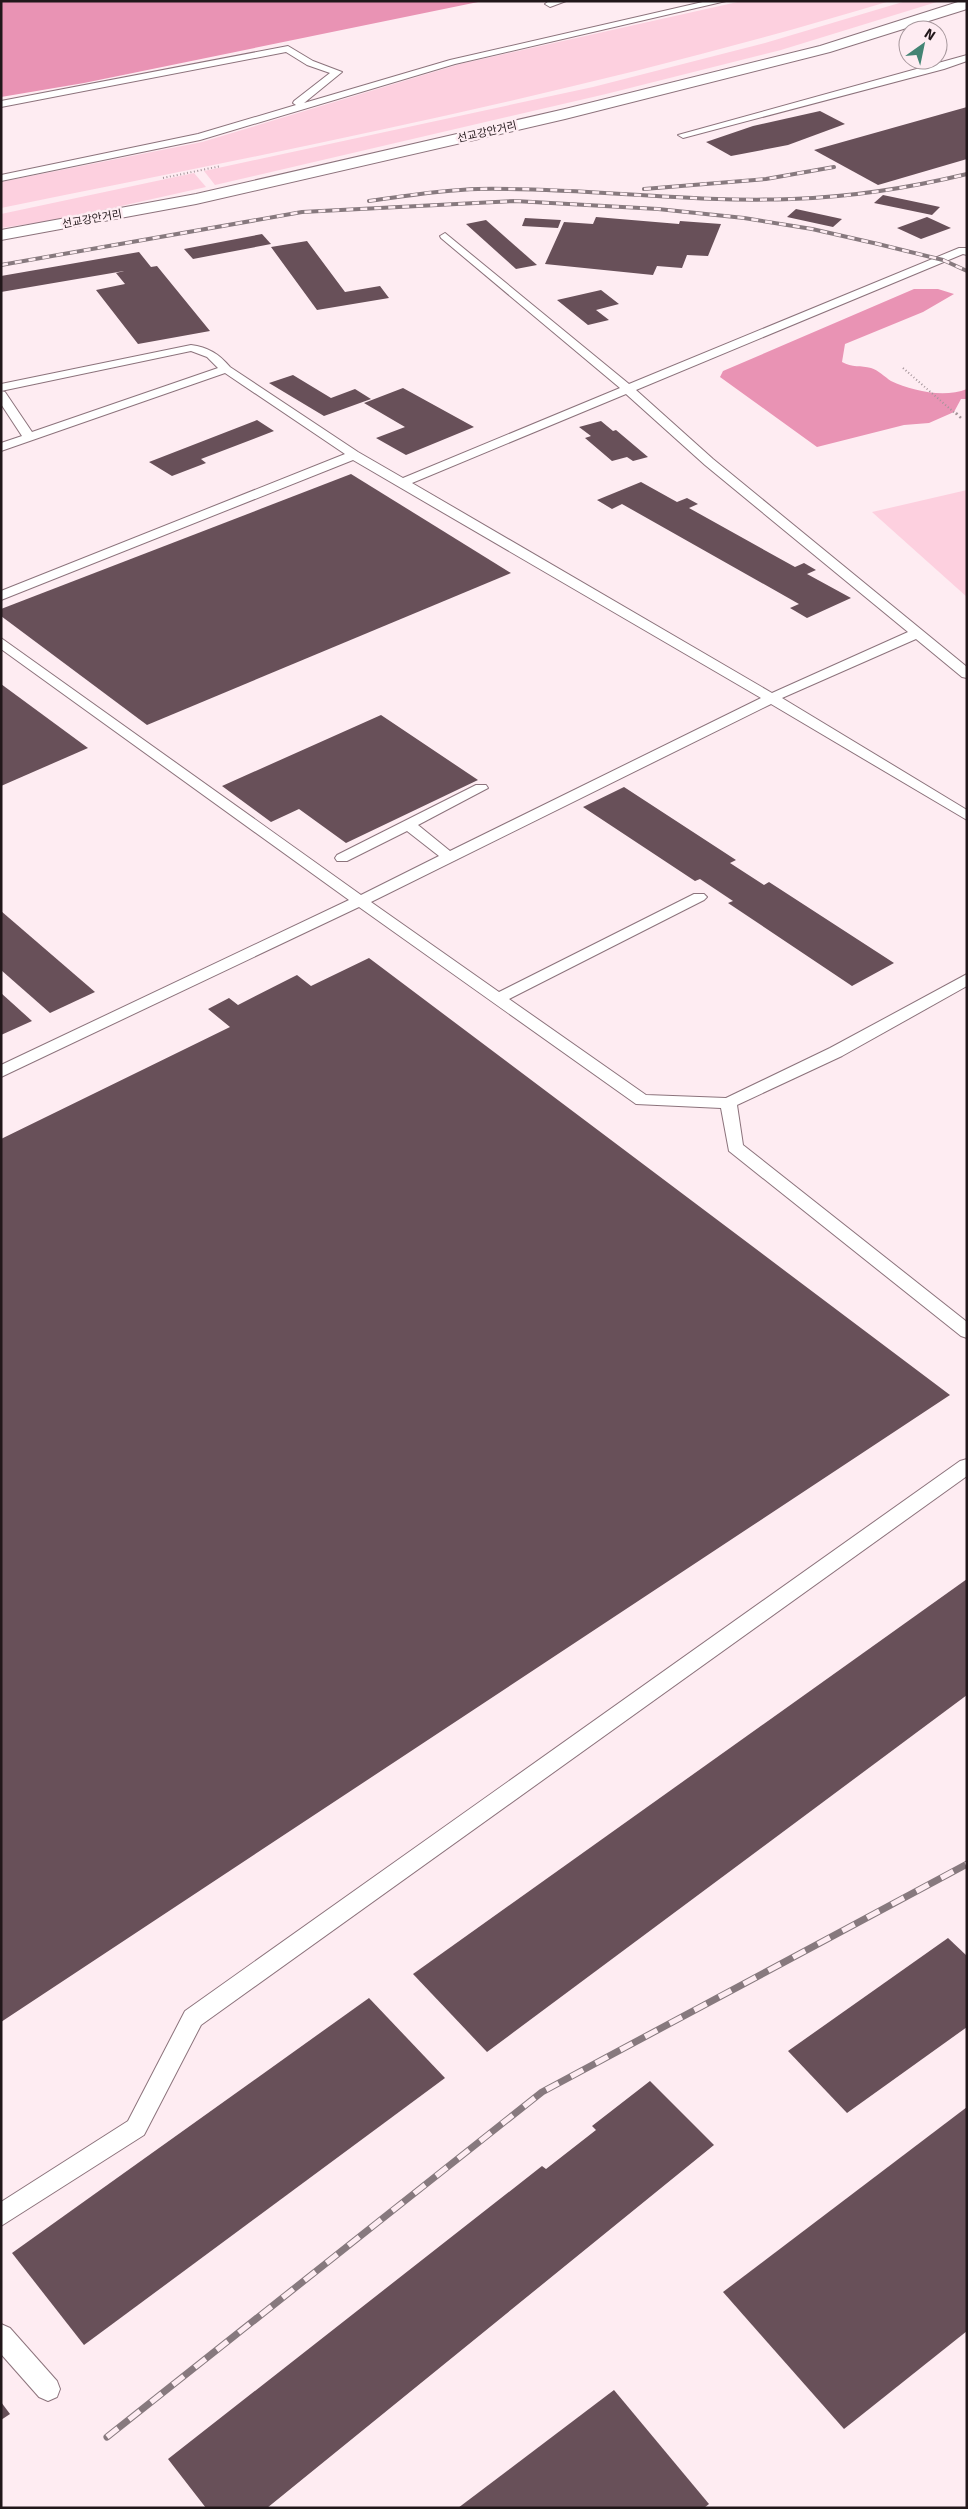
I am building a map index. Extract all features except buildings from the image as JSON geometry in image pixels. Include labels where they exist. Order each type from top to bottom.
[{"type":"main road","name":"선교강안거리","points":[[1,235],[196,199],[565,114],[825,49],[967,4]]},
{"type":"lane","points":[[550,4],[562,1]]},
{"type":"lane","points":[[1,178],[200,137],[453,62],[721,1]]},
{"type":"lane","points":[[1,104],[288,49],[310,63],[337,72],[315,92],[283,113]]},
{"type":"lane","points":[[684,135],[967,58]]},
{"type":"lane","points":[[445,236],[629,390],[708,462],[967,674]]},
{"type":"lane","points":[[404,482],[966,250]]},
{"type":"lane","points":[[1,388],[192,348],[206,351],[215,356],[226,369],[354,455],[404,482],[771,698],[967,816]]},
{"type":"lane","points":[[1,447],[226,369]]},
{"type":"lane","points":[[1,395],[29,437]]},
{"type":"lane","points":[[1,596],[354,455]]},
{"type":"lane","points":[[1,1072],[360,900],[771,698],[917,633]]},
{"type":"lane","points":[[1,642],[642,1100],[728,1103],[836,1052],[967,979]]},
{"type":"lane","points":[[342,858],[481,788]]},
{"type":"lane","points":[[409,825],[449,856]]},
{"type":"lane","points":[[499,998],[699,896]]},
{"type":"lane","points":[[728,1103],[736,1148],[967,1332]]},
{"type":"lane","points":[[1,2215],[136,2128],[193,2018],[967,1466]]},
{"type":"lane","points":[[1,2336],[48,2389]]},
{"type":"path","points":[[903,368],[961,418]]},
{"type":"shaded area","points":[[1,1],[483,1],[84,83],[1,97]]},
{"type":"shaded area","points":[[742,1],[890,1],[781,33],[560,89],[225,163],[1,208],[1,182],[202,142],[460,64]]},
{"type":"shaded area","points":[[906,1],[940,1],[781,50],[606,94],[215,185],[204,171],[593,87],[765,43]]},
{"type":"shaded area","points":[[194,173],[206,187],[63,219],[1,228],[1,214]]},
{"type":"shaded area","points":[[914,289],[938,289],[954,294],[923,312],[845,344],[842,362],[874,369],[891,381],[918,390],[948,393],[967,389],[967,399],[961,399],[954,412],[929,423],[904,425],[817,447],[720,377],[723,371]]},
{"type":"shaded area","points":[[967,490],[967,597],[872,512]]},
{"type":"railway","points":[[644,189],[766,179],[834,167]]},
{"type":"railway","points":[[369,201],[437,192],[478,189],[557,190],[713,199],[792,199],[880,191],[924,184],[967,174]]},
{"type":"railway","points":[[1,265],[302,212],[515,201],[658,209],[744,218],[812,229],[878,244],[943,260],[967,271]]},
{"type":"railway","points":[[107,2437],[542,2092],[967,1864]]}]
